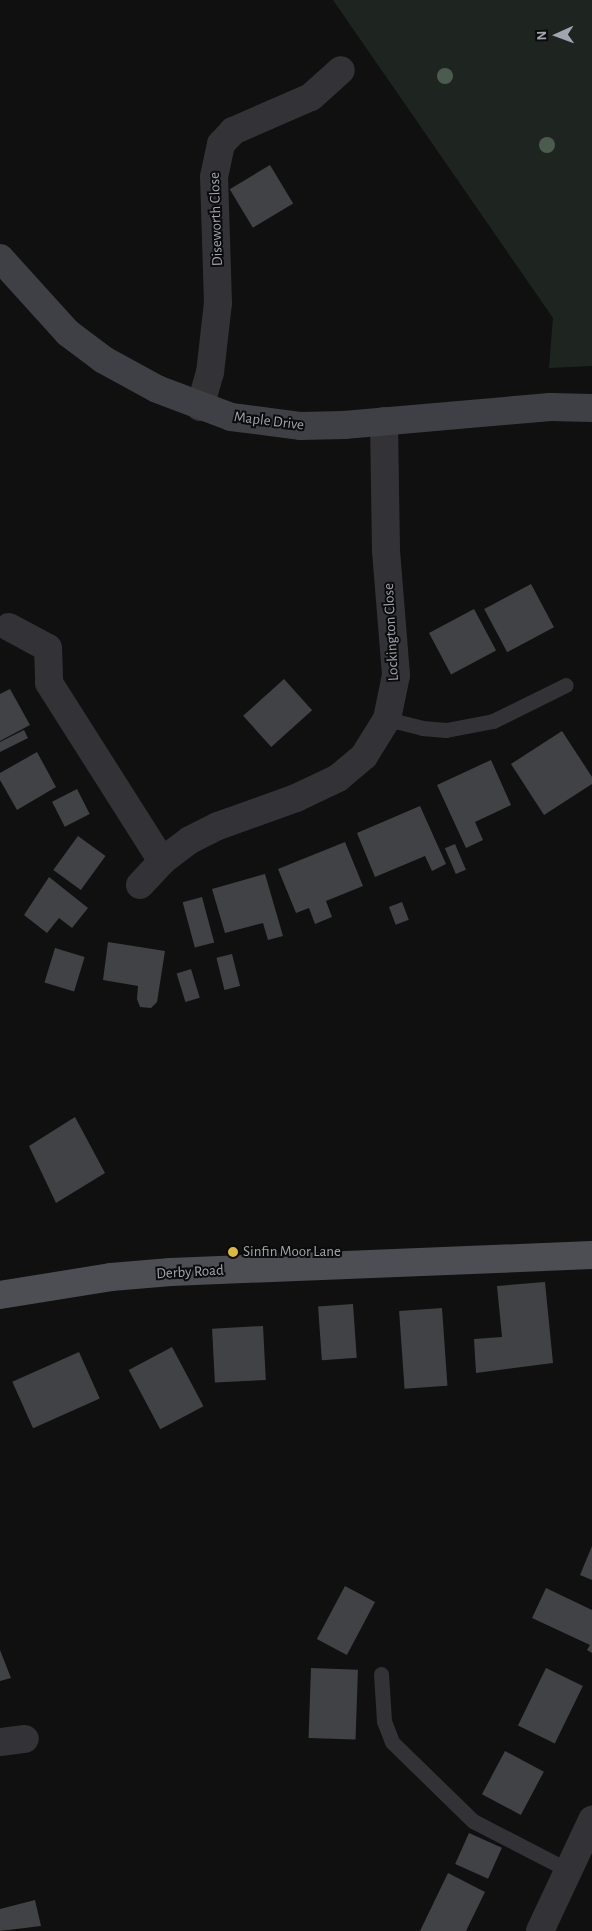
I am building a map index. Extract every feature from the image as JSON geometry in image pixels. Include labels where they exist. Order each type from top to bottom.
[{"type":"main road","name":"Derby Road","points":[[0,1295],[111,1277],[171,1272],[592,1255]]},
{"type":"street","name":"Diseworth Close","points":[[200,407],[210,373],[218,303],[214,177],[220,144],[233,131],[311,97],[341,70]]},
{"type":"street","name":"Maple Drive","points":[[0,258],[68,333],[96,355],[124,373],[200,407],[262,423],[301,426],[550,407],[592,408]]},
{"type":"street","name":"Lockington Close","points":[[140,885],[162,861],[190,840],[218,826],[296,798],[338,778],[364,756],[387,719],[396,675],[386,550],[384,421]]},
{"type":"street","points":[[9,627],[48,648],[49,683],[162,861]]},
{"type":"street","points":[[540,1931],[592,1820]]},
{"type":"lane","points":[[387,719],[446,730],[494,721],[566,685]]},
{"type":"lane","points":[[381,1674],[384,1721],[392,1742],[473,1821],[568,1870]]},
{"type":"shaded area","points":[[333,0],[592,0],[592,366],[549,368],[553,318]]},
{"type":"building","points":[[270,165],[293,204],[253,228],[230,189]]},
{"type":"building","points":[[531,584],[554,627],[507,652],[484,609]]},
{"type":"building","points":[[474,609],[496,650],[451,674],[429,633]]},
{"type":"building","points":[[284,679],[312,710],[271,747],[243,716]]},
{"type":"building","points":[[10,689],[30,725],[0,741],[0,694]]},
{"type":"building","points":[[24,730],[28,738],[0,752],[0,742]]},
{"type":"building","points":[[562,731],[592,777],[592,784],[544,815],[511,764]]},
{"type":"building","points":[[37,752],[56,787],[17,810],[0,780],[0,773]]},
{"type":"building","points":[[491,760],[511,805],[475,822],[483,840],[466,848],[437,785]]},
{"type":"building","points":[[77,789],[90,814],[65,827],[52,802]]},
{"type":"building","points":[[420,806],[446,864],[432,871],[425,856],[375,877],[357,833]]},
{"type":"building","points":[[78,836],[106,856],[81,890],[53,870]]},
{"type":"building","points":[[345,842],[363,886],[326,901],[332,917],[315,924],[309,908],[296,913],[278,869]]},
{"type":"building","points":[[455,844],[466,870],[456,874],[445,848]]},
{"type":"building","points":[[265,874],[283,936],[268,940],[263,923],[225,933],[212,889]]},
{"type":"building","points":[[49,877],[88,908],[72,928],[59,918],[47,933],[24,915]]},
{"type":"building","points":[[202,897],[214,942],[195,948],[183,902]]},
{"type":"building","points":[[402,902],[409,920],[396,925],[389,907]]},
{"type":"building","points":[[108,942],[165,951],[157,1002],[151,1008],[140,1007],[137,999],[138,986],[103,980]]},
{"type":"building","points":[[55,948],[85,957],[74,991],[44,982]]},
{"type":"building","points":[[232,954],[240,986],[224,990],[216,958]]},
{"type":"building","points":[[191,969],[200,998],[185,1002],[177,973]]},
{"type":"building","points":[[75,1117],[105,1173],[56,1203],[29,1146]]},
{"type":"building","points":[[545,1282],[553,1363],[476,1373],[474,1339],[502,1337],[497,1286]]},
{"type":"building","points":[[353,1304],[357,1358],[322,1360],[318,1306]]},
{"type":"building","points":[[442,1308],[447,1386],[405,1389],[399,1311]]},
{"type":"building","points":[[263,1326],[266,1380],[215,1383],[212,1329]]},
{"type":"building","points":[[172,1347],[203,1406],[160,1429],[129,1370]]},
{"type":"building","points":[[79,1352],[100,1399],[33,1428],[12,1382]]},
{"type":"building","points":[[592,1546],[592,1580],[580,1575]]},
{"type":"building","points":[[345,1586],[375,1602],[347,1655],[317,1639]]},
{"type":"building","points":[[546,1588],[592,1610],[592,1653],[587,1650],[590,1645],[532,1618]]},
{"type":"building","points":[[0,1650],[11,1678],[0,1681]]},
{"type":"building","points":[[311,1668],[358,1670],[356,1740],[309,1738]]},
{"type":"building","points":[[546,1668],[583,1686],[555,1743],[518,1726]]},
{"type":"building","points":[[505,1751],[544,1772],[521,1815],[482,1794]]},
{"type":"building","points":[[469,1833],[502,1848],[488,1879],[455,1864]]},
{"type":"building","points":[[448,1873],[485,1892],[466,1931],[420,1931]]},
{"type":"building","points":[[35,1900],[41,1926],[0,1931],[0,1909]]},
{"type":"place","name":"Sinfin Moor Lane","points":[[233,1252]]}]
